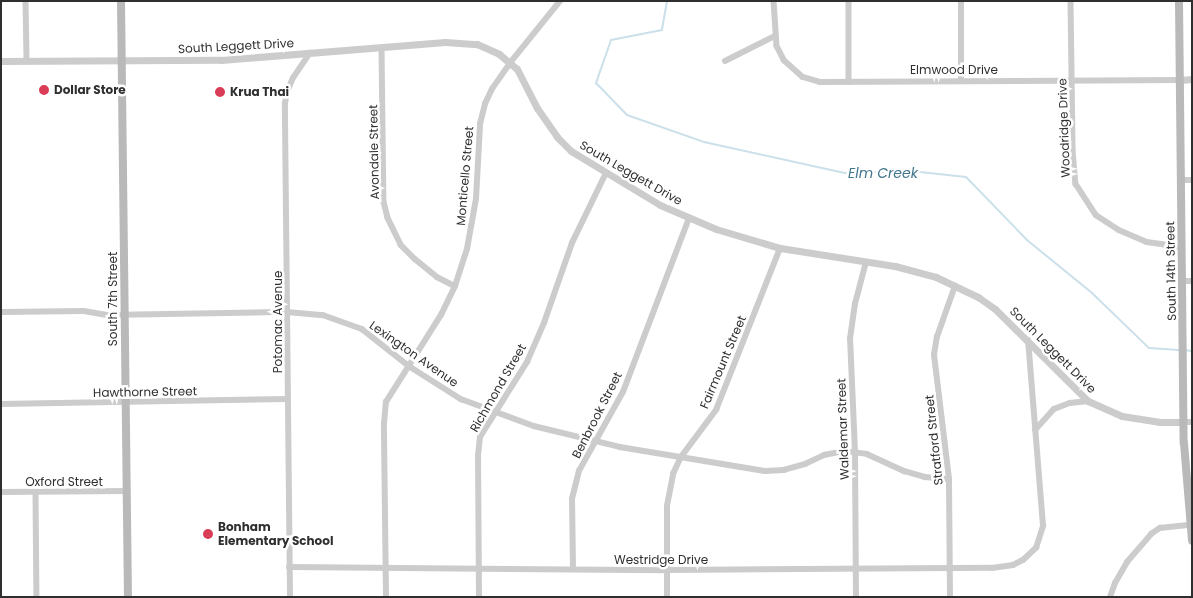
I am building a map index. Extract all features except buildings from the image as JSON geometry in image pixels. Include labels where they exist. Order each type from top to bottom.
[{"type":"main road","name":"South 7th Street","points":[[121,1],[128,597]]},
{"type":"main road","name":"South 14th Street","points":[[1179,1],[1184,364],[1192,540]]},
{"type":"street","points":[[26,1],[27,61]]},
{"type":"street","name":"Monticello Street","points":[[386,597],[385,412],[391,392],[441,315],[455,286],[467,249],[476,199],[480,124],[492,89],[510,63],[560,1]]},
{"type":"street","name":"Elmwood Drive","points":[[774,1],[775,36],[777,46],[784,60],[795,72],[810,80],[820,82],[1192,79]]},
{"type":"street","points":[[849,1],[849,82]]},
{"type":"street","points":[[961,1],[961,81]]},
{"type":"street","name":"Woodridge Drive","points":[[1071,1],[1073,170],[1076,184],[1096,215],[1119,230],[1147,242],[1182,246]]},
{"type":"street","points":[[725,61],[775,36]]},
{"type":"street","name":"South Leggett Drive","points":[[1,61],[221,60],[445,42],[477,44],[499,54],[510,63],[526,83],[538,108],[557,137],[571,151],[660,205],[734,235],[780,248],[916,271],[955,286],[978,297],[995,309],[1068,384],[1088,401],[1122,416],[1160,422],[1188,422]]},
{"type":"street","name":"Avondale Street","points":[[382,48],[384,202],[388,218],[401,245],[437,277],[455,286]]},
{"type":"street","name":"Potomac Avenue","points":[[290,597],[285,104],[287,92],[293,78],[310,53]]},
{"type":"street","name":"Richmond Street","points":[[479,597],[478,448],[482,432],[526,362],[544,323],[575,235],[606,173]]},
{"type":"street","points":[[1182,180],[1192,180]]},
{"type":"street","name":"Benbrook Street","points":[[573,570],[572,499],[579,471],[622,392],[689,218]]},
{"type":"street","name":"Fairmount Street","points":[[667,597],[668,493],[681,457],[716,410],[780,248]]},
{"type":"street","name":"Waldemar Street","points":[[856,597],[855,452],[851,325],[866,262]]},
{"type":"street","points":[[1183,281],[1192,281]]},
{"type":"street","name":"Stratford Street","points":[[950,597],[949,479],[934,355],[937,337],[955,286]]},
{"type":"street","name":"Lexington Avenue","points":[[1,312],[84,311],[124,315],[288,312],[323,315],[349,323],[370,334],[409,366],[461,399],[534,426],[595,441],[681,457],[774,471],[805,464],[832,453],[855,452],[874,457],[904,471],[938,479],[949,479]]},
{"type":"street","points":[[1028,341],[1035,430]]},
{"type":"street","name":"Hawthorne Street","points":[[1,404],[288,399]]},
{"type":"street","points":[[1035,430],[1054,410],[1070,403],[1088,401]]},
{"type":"street","name":"Westridge Drive","points":[[289,567],[667,570],[1004,567],[1013,565],[1030,555],[1040,540],[1043,526],[1035,430]]},
{"type":"street","name":"Oxford Street","points":[[1,492],[127,492]]},
{"type":"street","points":[[36,492],[37,597]]},
{"type":"street","points":[[1110,597],[1118,576],[1151,534],[1160,528],[1190,525]]},
{"type":"waterway","name":"Elm Creek","points":[[667,1],[662,30],[611,40],[596,83],[627,115],[704,142],[845,173],[911,171],[966,177],[1027,240],[1092,293],[1149,348],[1179,350]]},
{"type":"waterway","name":"Elm Creek","points":[[1184,350],[1192,351]]},
{"type":"place","name":"Dollar Store","points":[[44,90]]},
{"type":"place","name":"Krua Thai","points":[[220,92]]},
{"type":"place","name":"Bonham Elementary School","points":[[208,534]]}]
